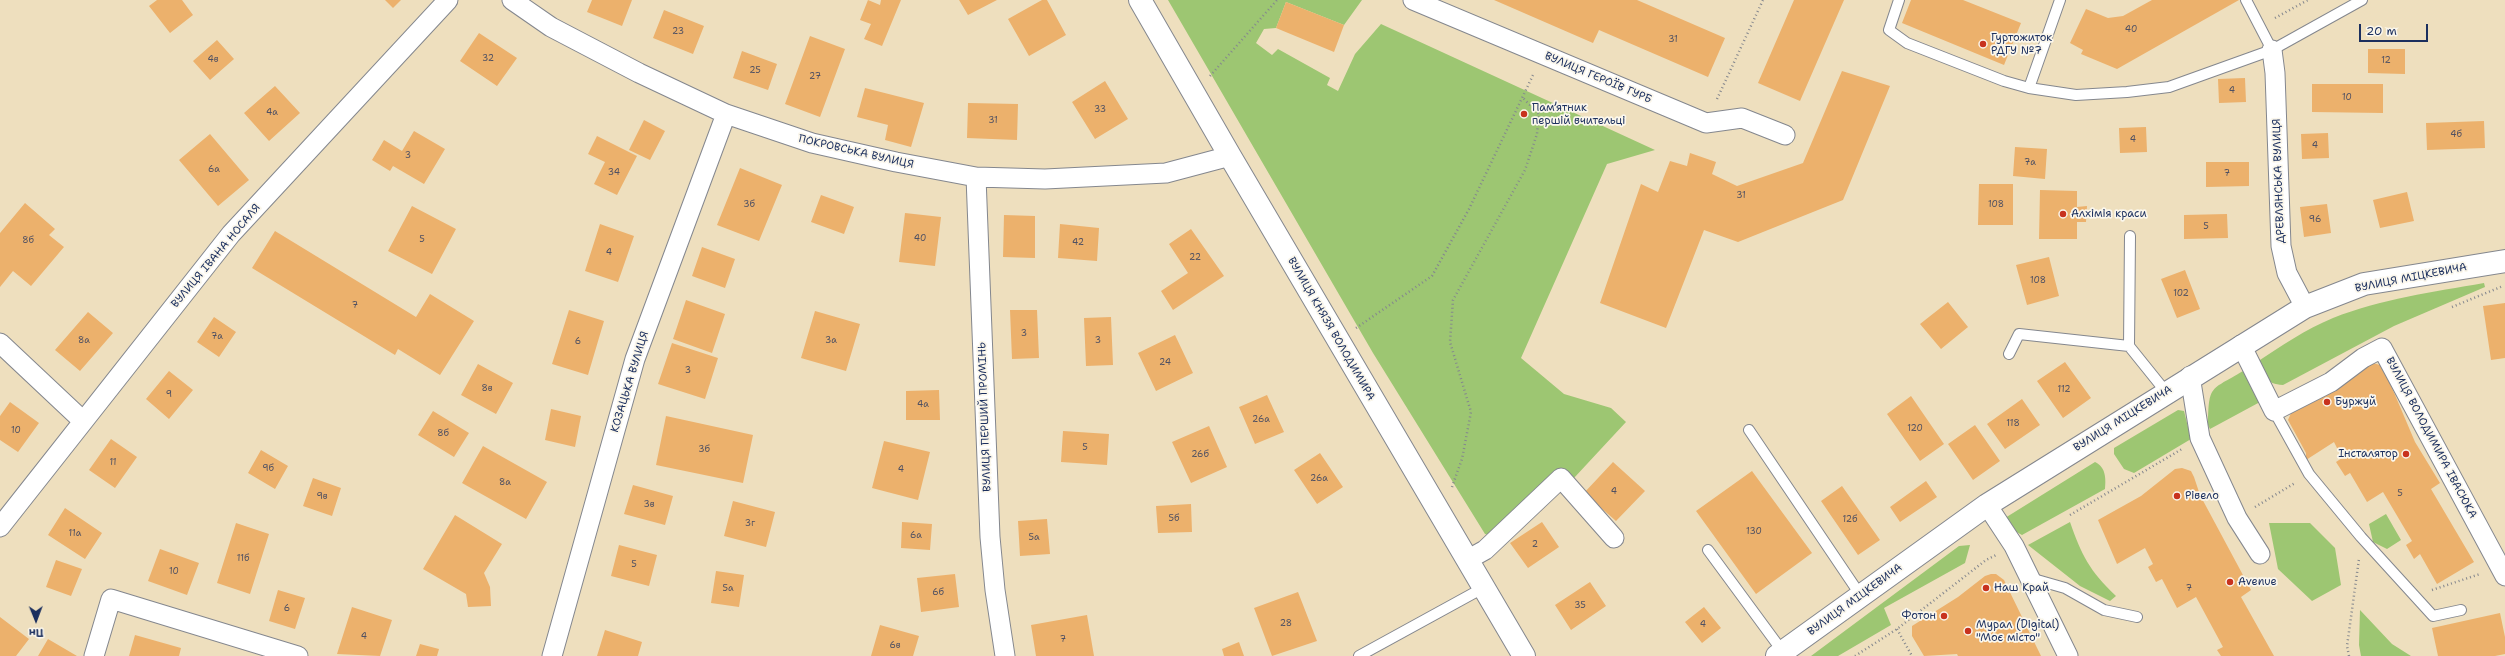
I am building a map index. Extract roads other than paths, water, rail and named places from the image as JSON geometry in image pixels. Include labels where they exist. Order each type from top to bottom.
[{"type":"main road","name":"ВУЛИЦЯ КНЯЗЯ ВОЛОДИМИРА","points":[[1140,0],[1524,656]]},
{"type":"main road","name":"ВУЛИЦЯ МІЦКЕВИЧА","points":[[1780,654],[1988,505],[2190,376],[2305,307],[2364,284],[2505,261]]},
{"type":"street","name":"ВУЛИЦЯ ІВАНА НОСАЛЯ","points":[[0,527],[231,234],[448,0]]},
{"type":"street","name":"ПОКРОВСЬКА ВУЛИЦЯ","points":[[512,0],[558,31],[639,73],[726,114],[812,143],[896,162],[976,177],[1045,179],[1166,173],[1230,156]]},
{"type":"street","name":"ВУЛИЦЯ ГЕРОЇВ ГУРБ","points":[[1413,0],[1706,123],[1742,118],[1785,135]]},
{"type":"street","name":"ДРЕВЛЯНСЬКА ВУЛИЦЯ","points":[[2272,50],[2275,73],[2281,246],[2287,273],[2305,307]]},
{"type":"street","name":"КОЗАЦЬКА ВУЛИЦЯ","points":[[552,656],[635,359],[726,114]]},
{"type":"street","name":"ВУЛИЦЯ ПЕРШИЙ ПРОМІНЬ","points":[[976,177],[990,537],[995,590],[1005,656]]},
{"type":"street","points":[[0,343],[83,421]]},
{"type":"street","points":[[2241,345],[2274,411]]},
{"type":"street","name":"ВУЛИЦЯ ВОЛОДИМИРА ІВАСЮКА","points":[[2274,411],[2331,382],[2363,358],[2382,348],[2503,572]]},
{"type":"street","points":[[2190,376],[2200,438],[2237,518],[2260,554]]},
{"type":"street","points":[[1467,560],[1485,550],[1561,478],[1614,538]]},
{"type":"street","points":[[1988,505],[2014,546],[2068,656]]},
{"type":"street","points":[[94,656],[111,599],[298,656]]},
{"type":"lane","points":[[1899,0],[1889,30],[1906,43],[2004,82],[2029,88],[2076,95],[2169,87],[2272,50],[2362,0]]},
{"type":"lane","points":[[2029,88],[2060,0]]},
{"type":"lane","points":[[2246,0],[2272,50]]},
{"type":"lane","points":[[2130,236],[2129,346],[2166,392]]},
{"type":"lane","points":[[2009,354],[2019,334],[2129,346]]},
{"type":"lane","points":[[2274,411],[2310,474],[2361,537],[2414,596],[2433,616],[2461,610]]},
{"type":"lane","points":[[1749,430],[1860,596]]},
{"type":"lane","points":[[1708,550],[1780,654]]},
{"type":"lane","points":[[2030,578],[2064,588],[2104,610],[2137,617]]},
{"type":"lane","points":[[1359,656],[1483,588]]},
{"type":"place","name":"Гуртожиток РДГУ №7","points":[[1983,44]]},
{"type":"place","name":"Пам’ятник першій вчительці","points":[[1524,114]]},
{"type":"place","name":"Алхімія краси","points":[[2063,214]]},
{"type":"place","name":"Буржуй","points":[[2327,402]]},
{"type":"place","name":"Інсталятор","points":[[2406,454]]},
{"type":"place","name":"Рівело","points":[[2177,496]]},
{"type":"place","name":"Avenue","points":[[2230,582]]},
{"type":"place","name":"Наш Край","points":[[1986,588]]},
{"type":"place","name":"Фотон","points":[[1944,616]]},
{"type":"place","name":"Мурал (Digital) \"Моє місто\"","points":[[1968,631]]}]
